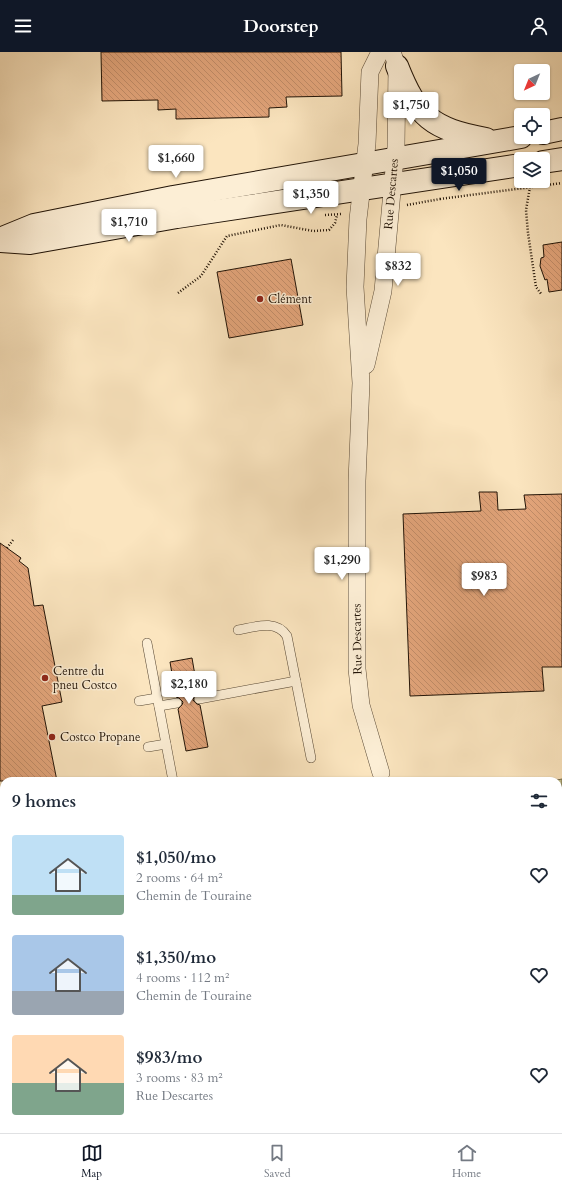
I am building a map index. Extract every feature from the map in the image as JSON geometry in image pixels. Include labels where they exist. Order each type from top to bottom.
[{"type":"street","name":"Rue Descartes","points":[[380,52],[370,72],[354,287],[361,383],[357,481],[357,669],[361,705],[381,773]]},
{"type":"street","name":"Rue Descartes","points":[[361,383],[383,291],[394,160],[394,59]]},
{"type":"street","points":[[394,59],[418,108],[433,121],[452,132],[499,141]]},
{"type":"street","points":[[550,132],[562,129]]},
{"type":"street","points":[[0,240],[34,225],[173,197],[514,138]]},
{"type":"street","points":[[550,161],[562,159]]},
{"type":"street","points":[[0,240],[30,243],[177,217],[514,166]]},
{"type":"lane","points":[[238,630],[273,625],[284,631],[289,642],[311,758]]},
{"type":"lane","points":[[147,643],[171,777]]},
{"type":"lane","points":[[199,699],[296,681]]},
{"type":"lane","points":[[139,701],[177,703]]},
{"type":"lane","points":[[148,747],[166,744]]},
{"type":"path","points":[[550,184],[562,183]]},
{"type":"path","points":[[438,193],[440,200],[523,188]]},
{"type":"path","points":[[530,188],[526,210],[528,233],[536,288],[542,295]]},
{"type":"path","points":[[178,293],[200,276],[227,236],[281,225],[313,230],[329,230],[335,222],[337,214]]},
{"type":"path","points":[[7,548],[13,540]]},
{"type":"building","points":[[101,52],[341,52],[342,96],[286,97],[287,107],[269,108],[269,117],[176,119],[176,109],[158,110],[158,100],[102,101]]},
{"type":"building","points":[[562,242],[562,290],[549,292],[547,279],[545,280],[540,266],[541,258],[544,257],[543,245]]},
{"type":"building","name":"Clément","points":[[291,259],[303,325],[229,338],[217,272]]},
{"type":"building","points":[[479,492],[497,492],[498,510],[526,509],[524,495],[562,494],[562,667],[542,667],[544,691],[410,696],[403,514],[481,511]]},
{"type":"building","points":[[0,543],[21,558],[19,561],[28,568],[34,606],[43,605],[62,702],[42,706],[56,777],[0,777]]},
{"type":"building","points":[[192,658],[198,693],[193,700],[200,705],[208,747],[186,751],[178,709],[183,702],[176,697],[170,662]]},
{"type":"place","name":"Clément","points":[[260,299]]},
{"type":"place","name":"Centre du pneu Costco","points":[[45,678]]},
{"type":"place","name":"Costco Propane","points":[[52,737]]}]
